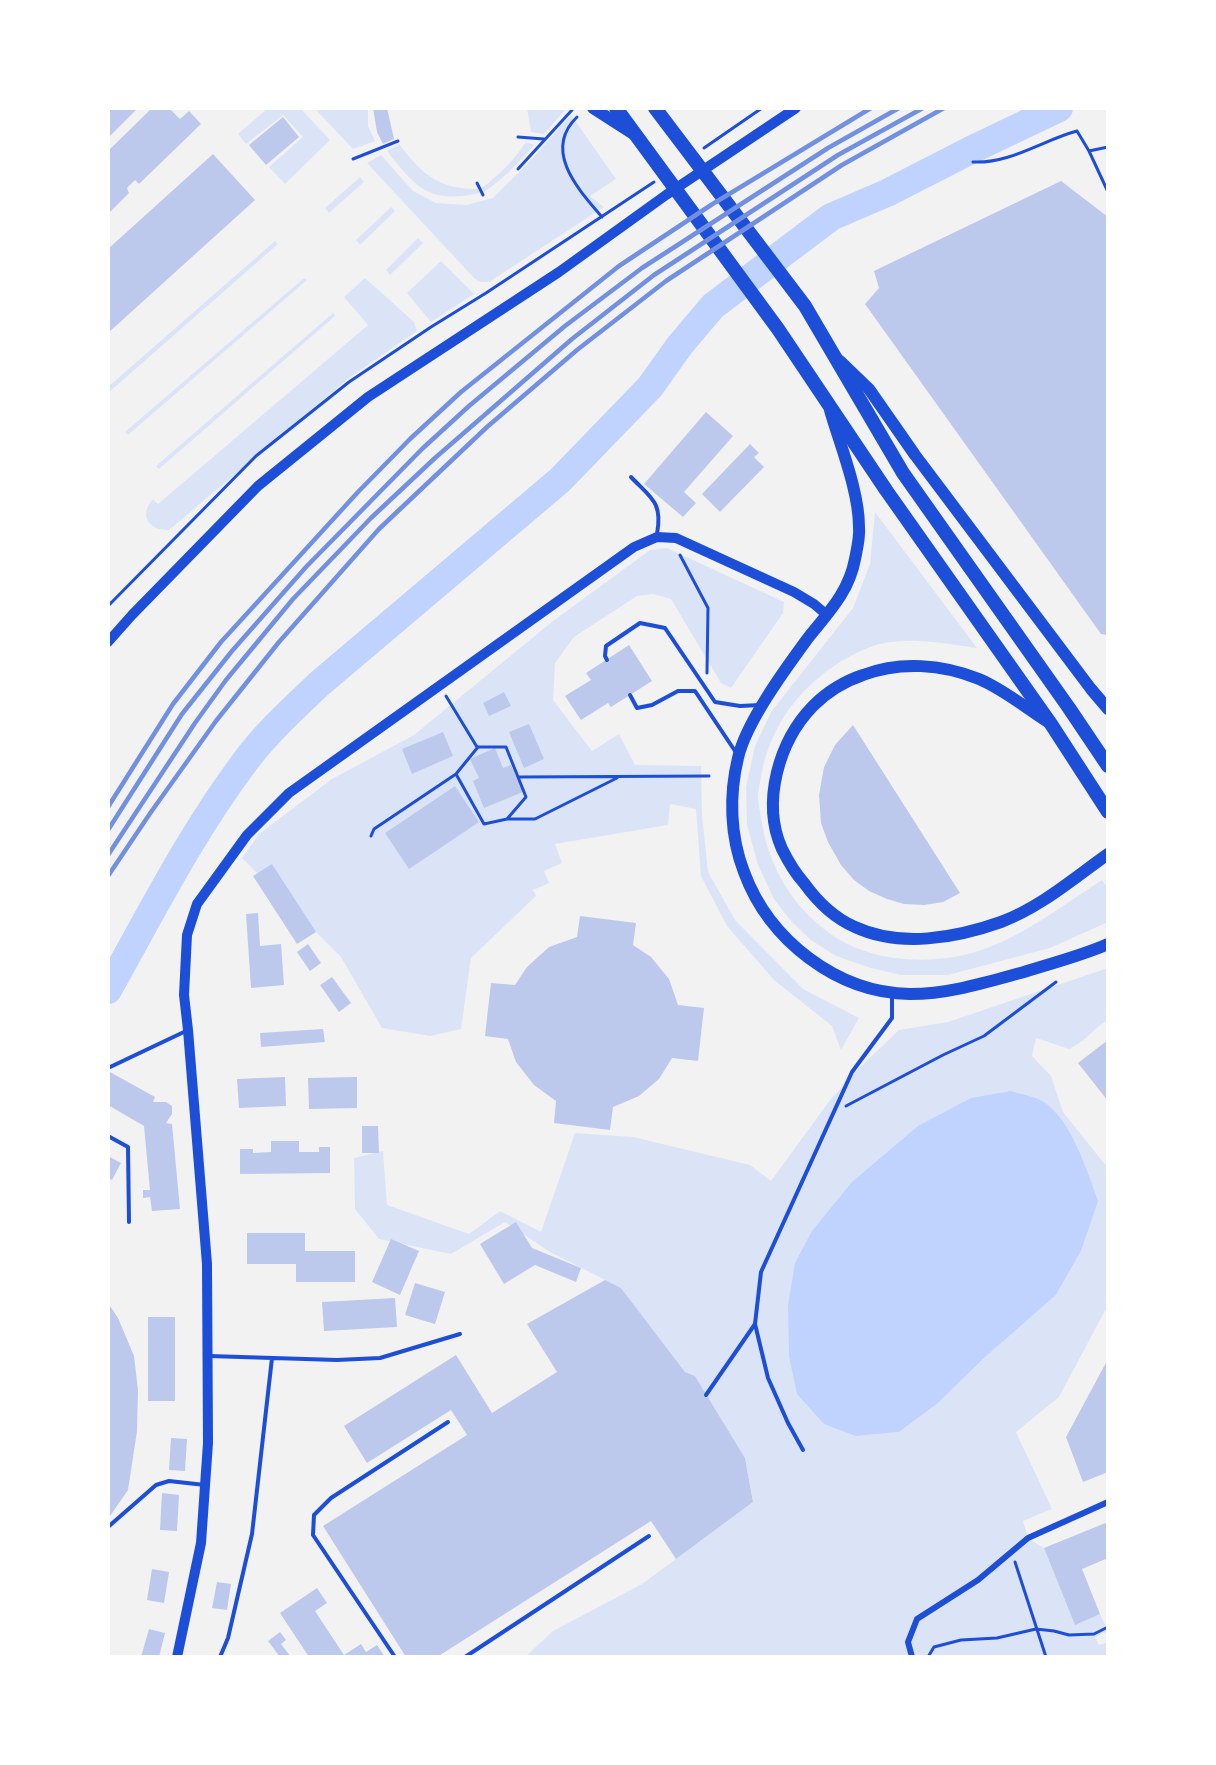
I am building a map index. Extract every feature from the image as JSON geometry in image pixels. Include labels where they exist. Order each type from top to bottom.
[{"type":"highway","points":[[616,108],[778,329],[886,490],[1051,724],[1108,812]]},
{"type":"highway","points":[[655,108],[805,306],[903,473],[1108,766]]},
{"type":"main road","points":[[593,108],[637,136]]},
{"type":"main road","points":[[833,353],[869,389],[915,455],[1108,710]]},
{"type":"main road","points":[[827,403],[853,486],[859,527],[855,561],[841,598],[763,704],[738,756],[732,810],[735,841],[744,872],[759,903],[778,930],[806,956],[831,974],[864,987],[909,994],[941,993],[994,980],[1084,954],[1108,944]]},
{"type":"main road","points":[[1051,724],[979,679],[938,668],[895,667],[852,679],[832,690],[814,705],[799,723],[786,746],[777,770],[774,795],[774,821],[781,847],[811,893],[831,912],[854,927],[881,936],[911,939],[942,937],[972,931],[1002,921],[1032,908],[1108,854]]},
{"type":"street","points":[[108,642],[258,486],[368,397],[559,272],[666,195],[796,108]]},
{"type":"street","points":[[177,1657],[201,1543],[208,1443],[207,1264],[184,995],[187,935],[197,904],[247,835],[289,793],[634,547],[657,537],[676,538],[794,592],[827,615]]},
{"type":"street","points":[[912,1657],[908,1642],[917,1619],[978,1580],[1028,1538],[1108,1502]]},
{"type":"lane","points":[[631,477],[656,504],[660,519],[657,537]]},
{"type":"lane","points":[[607,660],[606,646],[640,623],[665,628],[715,702],[740,706],[763,704]]},
{"type":"lane","points":[[630,695],[638,708],[652,705],[678,691],[695,690],[738,756]]},
{"type":"lane","points":[[803,1450],[768,1378],[755,1324],[761,1272],[852,1072],[892,1018],[892,992]]},
{"type":"lane","points":[[108,1068],[188,1029]]},
{"type":"lane","points":[[108,1136],[128,1147],[129,1222]]},
{"type":"lane","points":[[706,1395],[755,1324]]},
{"type":"lane","points":[[208,1356],[337,1360],[380,1358],[460,1334]]},
{"type":"lane","points":[[220,1657],[228,1638],[252,1534],[272,1358]]},
{"type":"lane","points":[[395,1657],[313,1535],[314,1515],[332,1498],[448,1422]]},
{"type":"lane","points":[[108,1527],[156,1485],[169,1481],[205,1485]]},
{"type":"lane","points":[[465,1657],[649,1536]]},
{"type":"path","points":[[518,169],[572,110]]},
{"type":"path","points":[[577,117],[569,125],[564,137],[563,150],[566,165],[576,186],[602,217]]},
{"type":"path","points":[[973,162],[981,163],[1007,158],[1061,135],[1077,131],[1108,192]]},
{"type":"path","points":[[518,137],[544,140]]},
{"type":"path","points":[[353,159],[398,141]]},
{"type":"path","points":[[1089,151],[1108,147]]},
{"type":"path","points":[[477,183],[483,195]]},
{"type":"path","points":[[676,548],[708,608],[707,691]]},
{"type":"path","points":[[445,695],[478,747]]},
{"type":"path","points":[[370,836],[374,829],[456,774],[478,747]]},
{"type":"path","points":[[478,747],[506,747],[519,777],[526,797],[507,819]]},
{"type":"path","points":[[456,774],[484,824],[507,819],[535,819],[619,777]]},
{"type":"path","points":[[519,777],[709,776]]},
{"type":"path","points":[[835,1112],[984,1036],[1056,982]]},
{"type":"path","points":[[1012,1551],[1046,1657]]},
{"type":"path","points":[[928,1657],[934,1647],[961,1640],[997,1638],[1036,1629],[1069,1635],[1094,1634],[1108,1627]]},
{"type":"shaded area","points":[[268,108],[300,108],[330,140],[285,184],[269,167],[303,137],[283,115],[246,144],[238,134]]},
{"type":"shaded area","points":[[318,108],[368,108],[368,126],[375,141],[353,149],[316,110]]},
{"type":"shaded area","points":[[527,108],[566,109],[544,134],[531,132]]},
{"type":"shaded area","points":[[571,115],[616,179],[590,196],[604,207],[489,282],[475,279],[367,163],[381,155],[413,191],[436,203],[466,205],[493,198]]},
{"type":"shaded area","points":[[526,142],[534,145],[498,182],[484,192],[482,188],[506,167]]},
{"type":"shaded area","points":[[399,144],[415,164],[432,178],[452,186],[478,189],[480,193],[463,196],[436,195],[416,184],[387,151]]},
{"type":"shaded area","points":[[360,177],[364,182],[329,213],[325,208]]},
{"type":"shaded area","points":[[391,207],[395,211],[360,245],[356,240]]},
{"type":"shaded area","points":[[418,238],[423,243],[390,275],[386,270]]},
{"type":"shaded area","points":[[275,241],[278,244],[108,393],[108,387]]},
{"type":"shaded area","points":[[441,261],[474,294],[431,322],[407,293]]},
{"type":"shaded area","points":[[304,278],[307,280],[128,435],[125,432]]},
{"type":"shaded area","points":[[365,278],[414,322],[417,331],[349,378],[169,530],[162,530],[151,525],[146,511],[153,499],[158,504],[368,325],[344,297]]},
{"type":"shaded area","points":[[333,313],[335,316],[159,469],[156,466]]},
{"type":"shaded area","points":[[875,512],[977,648],[923,641],[882,643],[837,664],[810,685],[790,708],[769,747],[758,793],[764,835],[783,882],[802,909],[828,932],[860,949],[895,958],[914,960],[951,957],[986,948],[1037,923],[1102,880],[1108,889],[1108,922],[1050,948],[948,975],[901,975],[836,956],[811,940],[791,921],[774,899],[758,865],[747,825],[746,787],[755,746],[771,712],[853,608],[870,564]]},
{"type":"shaded area","points":[[667,548],[784,602],[783,613],[731,688],[721,683],[671,599],[653,594],[637,596],[574,637],[555,663],[553,700],[592,751],[619,734],[635,765],[701,766],[702,815],[708,872],[735,920],[803,989],[859,1018],[841,1050],[832,1026],[774,980],[727,926],[701,876],[696,809],[670,804],[668,825],[555,844],[562,863],[544,871],[549,883],[533,890],[536,896],[471,958],[461,1029],[430,1036],[382,1028],[341,957],[242,858],[259,834],[332,779],[414,735],[553,621],[650,550]]},
{"type":"shaded area","points":[[1108,968],[1108,1020],[1069,1049],[1036,1038],[1032,1056],[1051,1076],[1063,1112],[1108,1168],[1108,1305],[1059,1397],[1016,1432],[1052,1509],[1023,1521],[1028,1538],[1044,1548],[1075,1624],[1100,1614],[1108,1631],[1095,1637],[1099,1645],[1108,1642],[1108,1657],[525,1657],[553,1631],[642,1584],[753,1502],[745,1458],[695,1376],[685,1372],[621,1288],[550,1252],[505,1222],[451,1254],[379,1239],[355,1209],[354,1158],[383,1151],[387,1205],[469,1234],[500,1211],[541,1232],[575,1133],[633,1137],[750,1165],[771,1181],[830,1100],[859,1068],[899,1030],[948,1022]],"holes":[[[1081,1251],[1056,1295],[983,1359],[937,1404],[899,1432],[856,1436]]]},
{"type":"water","points":[[1011,1091],[1038,1099],[1052,1109],[1070,1132],[1077,1146],[1098,1201],[1081,1251],[1056,1295],[983,1359],[937,1404],[899,1432],[856,1436],[824,1424],[797,1394],[789,1356],[788,1305],[795,1263],[812,1231],[852,1182],[918,1126],[971,1098]]},
{"type":"building","points":[[108,108],[138,108],[110,136],[108,134]]},
{"type":"building","points":[[152,108],[169,108],[180,119],[189,111],[201,124],[139,184],[135,180],[127,188],[129,193],[108,214],[108,151]]},
{"type":"building","points":[[373,108],[387,108],[394,139],[383,144],[377,132]]},
{"type":"building","points":[[283,117],[299,137],[266,165],[249,145]]},
{"type":"building","points":[[213,154],[255,200],[108,333],[108,249]]},
{"type":"building","points":[[1061,181],[1108,217],[1108,635],[1101,634],[865,304],[879,288],[874,271]]},
{"type":"building","points":[[706,412],[733,436],[684,492],[696,503],[683,517],[644,484]]},
{"type":"building","points":[[750,444],[759,453],[754,457],[764,467],[720,512],[702,494]]},
{"type":"building","points":[[629,645],[652,681],[611,707],[608,703],[581,720],[565,696],[591,680],[586,673]]},
{"type":"building","points":[[504,692],[511,706],[489,716],[483,703]]},
{"type":"building","points":[[529,724],[544,759],[524,768],[509,732]]},
{"type":"building","points":[[853,725],[960,893],[943,902],[924,905],[904,904],[869,891],[854,880],[841,865],[828,842],[821,823],[819,795],[824,767],[835,745]]},
{"type":"building","points":[[443,732],[453,756],[412,774],[402,749]]},
{"type":"building","points":[[495,748],[503,768],[511,765],[523,792],[484,808],[473,781],[479,778],[470,759]]},
{"type":"building","points":[[455,786],[479,822],[409,869],[385,833]]},
{"type":"building","points":[[272,864],[316,932],[297,944],[253,876]]},
{"type":"building","points":[[258,913],[260,946],[281,944],[284,985],[251,988],[246,914]]},
{"type":"building","points":[[580,916],[636,923],[633,945],[651,957],[669,979],[678,1005],[704,1008],[698,1061],[672,1058],[659,1079],[639,1096],[613,1107],[610,1130],[554,1123],[556,1101],[534,1085],[516,1062],[508,1039],[485,1036],[491,983],[515,985],[527,967],[549,947],[577,937]]},
{"type":"building","points":[[308,944],[321,963],[310,971],[297,952]]},
{"type":"building","points":[[332,977],[351,1003],[339,1012],[320,985]]},
{"type":"building","points":[[323,1029],[325,1042],[261,1047],[260,1033]]},
{"type":"building","points":[[1108,1040],[1108,1101],[1078,1063]]},
{"type":"building","points":[[110,1072],[155,1097],[153,1102],[166,1102],[172,1106],[172,1114],[166,1123],[172,1124],[180,1209],[152,1211],[150,1197],[143,1198],[143,1190],[150,1190],[144,1126],[108,1105],[108,1075]]},
{"type":"building","points":[[285,1077],[286,1106],[239,1108],[237,1079]]},
{"type":"building","points":[[357,1077],[357,1108],[309,1109],[308,1078]]},
{"type":"building","points":[[362,1126],[378,1126],[379,1153],[362,1153]]},
{"type":"building","points":[[271,1141],[299,1141],[299,1152],[319,1152],[319,1147],[330,1147],[330,1173],[240,1174],[240,1149],[253,1149],[253,1153],[271,1152]]},
{"type":"building","points":[[108,1156],[121,1163],[112,1180],[108,1178]]},
{"type":"building","points":[[516,1222],[532,1248],[581,1268],[576,1282],[535,1265],[504,1284],[480,1244]]},
{"type":"building","points":[[247,1233],[305,1233],[305,1251],[355,1251],[355,1282],[296,1282],[296,1264],[247,1264]]},
{"type":"building","points":[[391,1239],[419,1251],[400,1295],[372,1282]]},
{"type":"building","points":[[605,1280],[621,1288],[685,1372],[695,1376],[745,1458],[753,1502],[676,1559],[651,1521],[437,1657],[406,1657],[323,1526],[467,1435],[451,1410],[367,1463],[344,1426],[456,1355],[492,1413],[557,1372],[527,1324]]},
{"type":"building","points":[[415,1283],[445,1292],[435,1324],[405,1315]]},
{"type":"building","points":[[395,1298],[397,1327],[324,1331],[322,1302]]},
{"type":"building","points":[[108,1303],[118,1318],[134,1356],[138,1390],[137,1431],[128,1490],[108,1519]]},
{"type":"building","points":[[148,1317],[175,1317],[175,1401],[148,1401]]},
{"type":"building","points":[[1108,1359],[1108,1472],[1083,1482],[1066,1437]]},
{"type":"building","points":[[171,1438],[187,1439],[185,1471],[169,1470]]},
{"type":"building","points":[[162,1493],[179,1495],[177,1531],[160,1530]]},
{"type":"building","points":[[1108,1522],[1108,1558],[1082,1569],[1100,1614],[1075,1625],[1044,1548]]},
{"type":"building","points":[[152,1569],[169,1572],[164,1603],[147,1600]]},
{"type":"building","points":[[217,1582],[231,1584],[227,1610],[212,1608]]},
{"type":"building","points":[[317,1588],[327,1603],[315,1611],[344,1655],[361,1644],[366,1652],[377,1645],[385,1657],[309,1657],[280,1613]]},
{"type":"building","points":[[149,1629],[165,1633],[159,1657],[141,1657]]},
{"type":"building","points":[[280,1632],[286,1640],[281,1644],[291,1657],[280,1657],[268,1641]]},
{"type":"waterway","points":[[108,990],[206,818],[261,742],[319,684],[560,480],[650,387],[680,345],[713,306],[831,217],[887,193],[1059,108]]},
{"type":"railway","points":[[108,807],[173,704],[221,642],[358,492],[410,439],[461,392],[619,266],[711,205],[871,108]]},
{"type":"railway","points":[[108,830],[182,714],[232,651],[306,567],[422,449],[469,406],[565,326],[642,268],[828,148],[899,108]]},
{"type":"railway","points":[[108,855],[226,680],[293,599],[371,518],[435,458],[572,339],[654,275],[838,155],[923,108]]},
{"type":"railway","points":[[108,876],[216,721],[279,642],[379,529],[487,427],[577,350],[666,281],[842,165],[944,108]]}]
